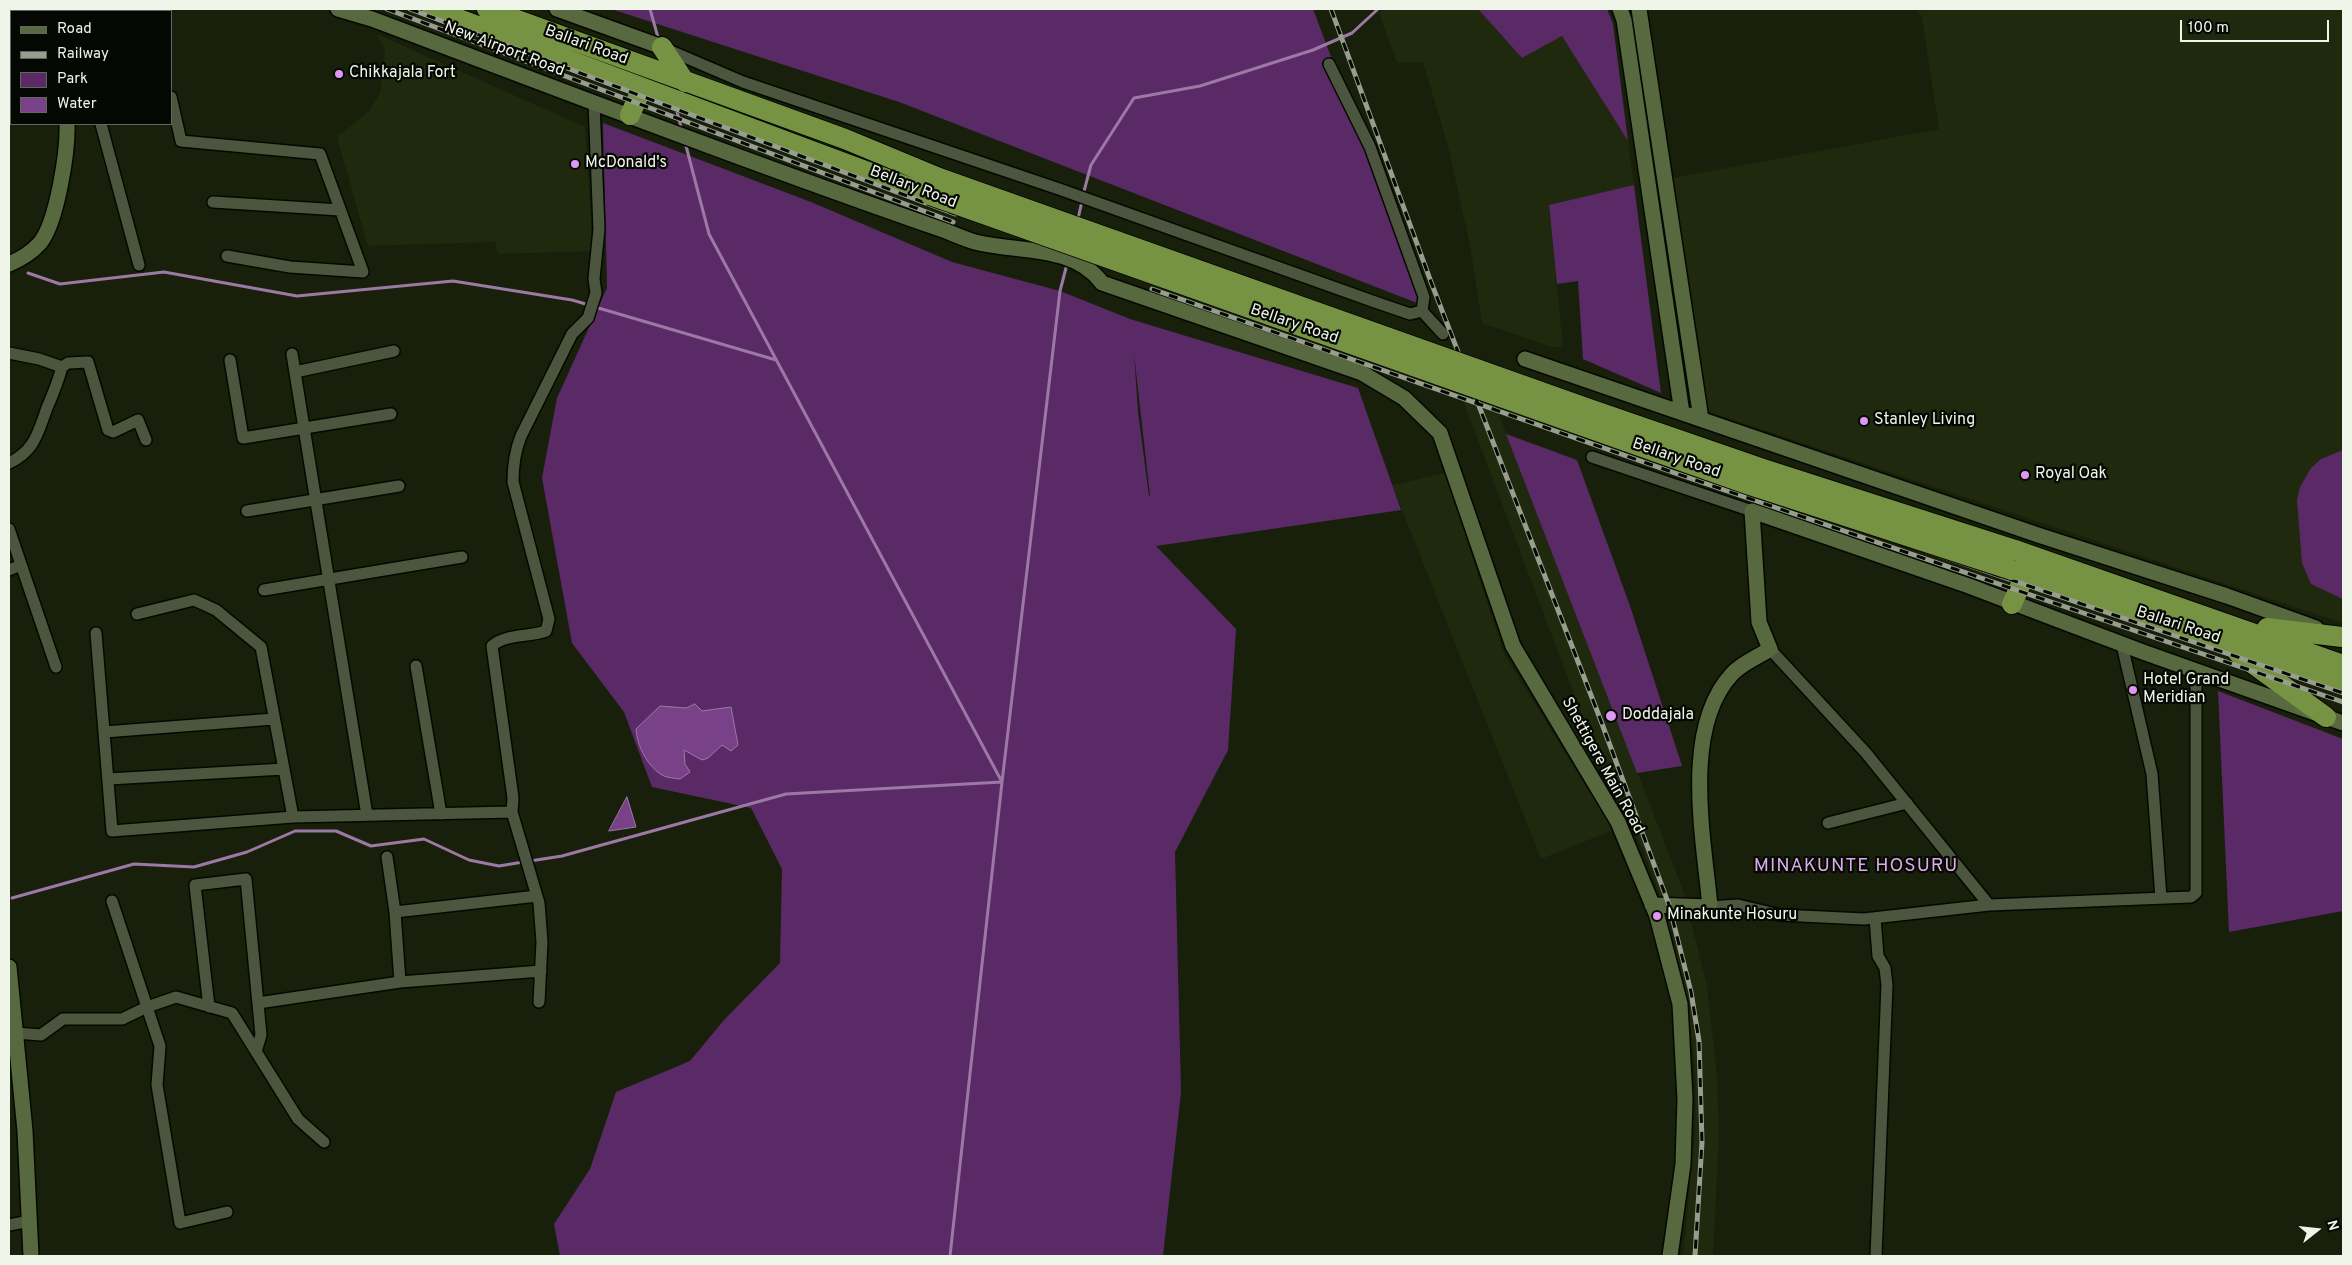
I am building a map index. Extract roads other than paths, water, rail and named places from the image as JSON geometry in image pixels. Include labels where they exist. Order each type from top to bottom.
[{"type":"highway","name":"Ballari Road","points":[[432,9],[583,54],[674,78]]},
{"type":"highway","name":"Ballari Road","points":[[487,9],[583,54]]},
{"type":"highway","points":[[660,47],[674,78]]},
{"type":"highway","name":"Bellary Road","points":[[583,54],[642,88],[1763,469],[2015,550]]},
{"type":"highway","name":"Bellary Road","points":[[674,78],[845,139],[935,186],[1750,485],[2018,572]]},
{"type":"highway","points":[[630,115],[642,88]]},
{"type":"highway","name":"Ballari Road","points":[[2015,550],[2220,631],[2343,683]]},
{"type":"highway","name":"Ballari Road","points":[[2018,572],[2343,665]]},
{"type":"highway","points":[[2012,604],[2018,572]]},
{"type":"highway","points":[[2220,631],[2343,637]]},
{"type":"highway","points":[[2220,631],[2335,720]]},
{"type":"street","name":"New Airport Road","points":[[338,9],[372,19],[630,115],[771,170],[976,242],[1041,251]]},
{"type":"street","points":[[557,9],[660,47],[743,82],[1059,190],[1410,314],[1422,312]]},
{"type":"street","points":[[1620,9],[1624,20],[1682,413]]},
{"type":"street","points":[[1639,9],[1701,419]]},
{"type":"street","points":[[1329,64],[1370,147],[1424,297],[1422,312]]},
{"type":"street","points":[[172,99],[181,141],[320,154],[363,272],[290,266],[227,256]]},
{"type":"street","points":[[539,1002],[542,942],[537,896],[512,812],[513,798],[492,646],[497,641],[536,635],[546,630],[549,619],[513,482],[513,467],[516,447],[521,436],[572,334],[588,318],[596,293],[594,279],[599,230],[594,103]]},
{"type":"street","points":[[9,264],[26,256],[41,242],[54,213],[62,178],[67,125]]},
{"type":"street","points":[[101,125],[139,265]]},
{"type":"street","points":[[213,202],[340,210]]},
{"type":"street","name":"Shettigere Main Road","points":[[1041,251],[1073,261],[1094,273],[1102,283],[1362,373],[1404,398],[1440,433],[1513,646],[1618,822],[1652,905],[1680,1004],[1684,1099],[1683,1164],[1670,1256]]},
{"type":"street","points":[[1422,312],[1443,334]]},
{"type":"street","points":[[295,372],[394,351]]},
{"type":"street","points":[[9,352],[62,367]]},
{"type":"street","points":[[292,354],[367,816]]},
{"type":"street","points":[[1524,359],[2038,535],[2227,596],[2343,637]]},
{"type":"street","points":[[230,360],[243,438],[391,414]]},
{"type":"street","points":[[9,463],[19,458],[33,446],[56,390],[62,367],[68,363],[88,362],[108,430],[113,432],[138,420],[146,440]]},
{"type":"street","points":[[1592,457],[1969,586],[2122,645],[2335,720]]},
{"type":"street","points":[[247,511],[399,486]]},
{"type":"street","points":[[1752,511],[1759,622],[1770,649],[1866,753],[1989,905]]},
{"type":"street","points":[[9,529],[56,668]]},
{"type":"street","points":[[264,590],[329,581],[462,557]]},
{"type":"street","points":[[9,570],[21,565]]},
{"type":"street","points":[[136,614],[194,600],[216,610],[261,647],[292,817]]},
{"type":"street","points":[[96,633],[112,831],[292,817],[512,812]]},
{"type":"street","points":[[2122,645],[2152,774],[2161,898]]},
{"type":"street","points":[[1710,907],[1700,783],[1701,743],[1707,721],[1731,675],[1770,649]]},
{"type":"street","points":[[416,666],[441,814]]},
{"type":"street","points":[[1652,905],[1710,907],[1738,905],[1780,915],[1875,918],[1989,905],[2191,897],[2196,893],[2196,672]]},
{"type":"street","points":[[104,732],[274,719]]},
{"type":"street","points":[[108,779],[284,770]]},
{"type":"street","points":[[1828,823],[1907,803]]},
{"type":"street","points":[[387,856],[395,912],[400,982]]},
{"type":"street","points":[[210,1007],[195,885],[246,879],[261,1035],[256,1052]]},
{"type":"street","points":[[395,912],[537,896]]},
{"type":"street","points":[[112,901],[160,1046],[156,1085],[180,1223],[227,1212]]},
{"type":"street","points":[[1875,918],[1878,956],[1884,968],[1888,984],[1876,1256]]},
{"type":"street","points":[[9,966],[16,1034],[31,1256]]},
{"type":"street","points":[[258,1003],[400,982],[540,971]]},
{"type":"street","points":[[16,1034],[41,1035],[63,1019],[122,1019],[147,1007],[176,997],[232,1014],[298,1119],[324,1142]]},
{"type":"street","points":[[9,1225],[30,1222]]},
{"type":"water","points":[[695,704],[702,711],[731,707],[738,745],[731,751],[722,745],[708,758],[702,760],[684,750],[685,764],[690,772],[680,779],[664,776],[653,768],[644,756],[636,729],[660,706],[686,708]]},
{"type":"water","points":[[627,797],[636,827],[609,831]]},
{"type":"waterway","points":[[650,9],[659,41]]},
{"type":"waterway","points":[[1083,195],[1091,165],[1134,98],[1200,86],[1313,50],[1352,33],[1378,9]]},
{"type":"waterway","points":[[676,108],[682,131]]},
{"type":"waterway","points":[[530,861],[562,856],[786,794],[1002,782],[709,234],[685,142]]},
{"type":"waterway","points":[[1078,219],[1082,201]]},
{"type":"waterway","points":[[950,1256],[1002,782],[1060,291],[1067,264]]},
{"type":"waterway","points":[[28,273],[60,284],[164,272],[297,296],[453,281],[572,300],[589,305]]},
{"type":"waterway","points":[[595,307],[776,360]]},
{"type":"waterway","points":[[12,898],[134,864],[194,867],[247,852],[295,831],[336,831],[371,846],[424,839],[469,860],[499,866],[523,862]]},
{"type":"railway","points":[[387,9],[953,222]]},
{"type":"railway","points":[[410,9],[955,214]]},
{"type":"railway","points":[[1331,9],[1431,282],[1601,721],[1669,905],[1691,992],[1699,1041],[1702,1142],[1695,1256]]},
{"type":"railway","points":[[1155,281],[1586,434]]},
{"type":"railway","points":[[1152,289],[1672,472],[2343,702]]},
{"type":"railway","points":[[1856,527],[2343,693]]},
{"type":"place","name":"Chikkajala Fort","points":[[339,74]]},
{"type":"place","name":"McDonald's","points":[[575,164]]},
{"type":"place","name":"Stanley Living","points":[[1864,421]]},
{"type":"place","name":"Royal Oak","points":[[2025,475]]},
{"type":"place","name":"Hotel Grand Meridian","points":[[2133,690]]},
{"type":"place","name":"Doddajala","points":[[1611,716]]},
{"type":"place","name":"Minakunte Hosuru","points":[[1657,916]]},
{"type":"district","name":"MINAKUNTE HOSURU","points":[[1856,867]]}]
